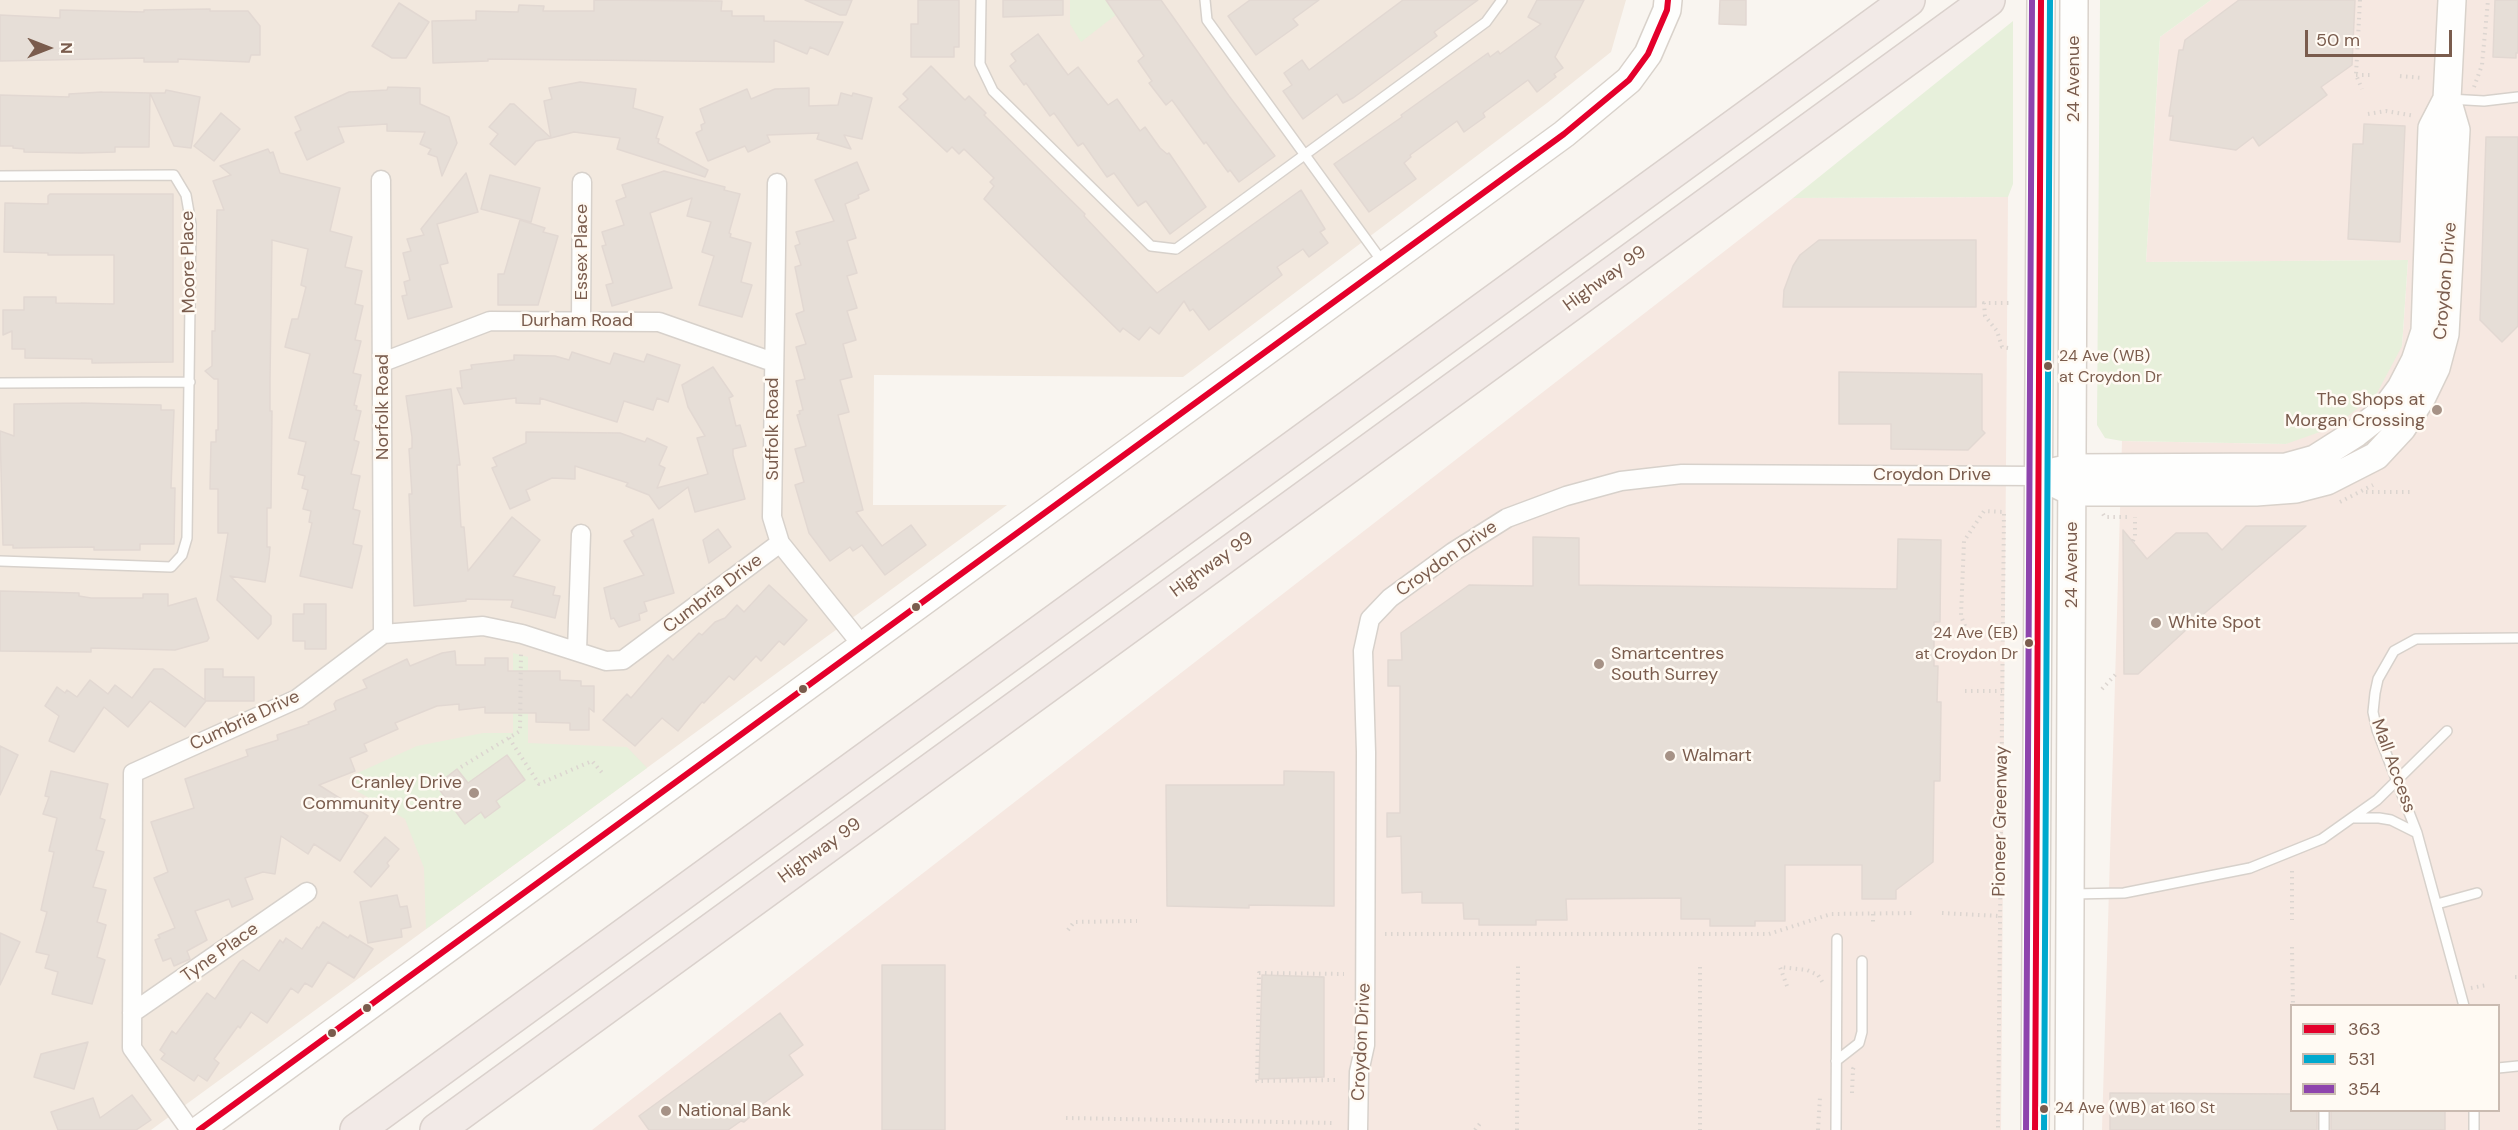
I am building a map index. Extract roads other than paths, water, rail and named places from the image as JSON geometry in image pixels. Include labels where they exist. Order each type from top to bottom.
[{"type":"highway","points":[[357,1130],[1908,0]]},
{"type":"highway","name":"Highway 99","points":[[437,1130],[1988,0]]},
{"type":"street","points":[[199,1130],[1564,134],[1629,80],[1648,54],[1667,10],[1668,0]]},
{"type":"street","name":"24 Avenue","points":[[2035,1130],[2041,0]]},
{"type":"street","name":"24 Avenue","points":[[2069,1130],[2074,0]]},
{"type":"street","name":"Croydon Drive","points":[[1358,1130],[1359,1072],[1365,1045],[1366,752],[1363,651],[1370,619],[1390,598],[1453,552],[1507,518],[1566,496],[1621,481],[1682,474],[2038,476],[2256,492],[2296,489],[2327,481],[2376,456],[2402,428],[2422,397],[2436,368],[2445,333],[2456,130],[2446,99],[2452,0]]},
{"type":"street","name":"Norfolk Road","points":[[381,180],[383,634]]},
{"type":"street","name":"Essex Place","points":[[581,321],[582,182]]},
{"type":"street","name":"Suffolk Road","points":[[777,183],[772,516],[780,543],[862,645]]},
{"type":"street","name":"Durham Road","points":[[383,362],[490,321],[659,322],[773,362]]},
{"type":"street","points":[[578,651],[581,534]]},
{"type":"street","name":"Cumbria Drive","points":[[190,1130],[132,1048],[133,773],[297,699],[383,634],[483,626],[578,651],[606,661],[623,660],[780,543]]},
{"type":"street","points":[[2036,812],[2056,879],[2070,895]]},
{"type":"street","name":"Tyne Place","points":[[132,1013],[307,892]]},
{"type":"lane","points":[[981,0],[980,64],[993,91],[1150,246],[1176,249],[1486,22],[1502,0]]},
{"type":"lane","points":[[1205,0],[1207,20],[1384,264]]},
{"type":"lane","points":[[2446,99],[2484,101],[2518,97]]},
{"type":"lane","name":"Moore Place","points":[[0,176],[174,175],[186,195],[191,224],[187,538],[182,555],[171,567],[0,561]]},
{"type":"lane","points":[[0,383],[190,382]]},
{"type":"lane","name":"Mall Access","points":[[2464,1004],[2417,833],[2377,730],[2373,712],[2378,679],[2394,651],[2416,639],[2518,638]]},
{"type":"lane","points":[[2070,895],[2124,893],[2250,867],[2322,839],[2353,818],[2398,780],[2447,731]]},
{"type":"lane","points":[[2353,818],[2391,820],[2417,833]]},
{"type":"lane","points":[[2437,904],[2477,893]]},
{"type":"lane","points":[[1836,1130],[1837,939]]},
{"type":"lane","points":[[1836,1061],[1859,1043],[1862,1032],[1862,962]]},
{"type":"lane","points":[[2500,1068],[2518,1066]]},
{"type":"lane","points":[[2324,1112],[2324,1130]]},
{"type":"lane","points":[[2474,1112],[2474,1130]]},
{"type":"place","name":"24 Ave (WB) at Croydon Dr","points":[[2048,366]]},
{"type":"place","name":"The Shops at Morgan Crossing","points":[[2437,410]]},
{"type":"place","name":"White Spot","points":[[2156,623]]},
{"type":"place","name":"24 Ave (EB) at Croydon Dr","points":[[2029,643]]},
{"type":"place","name":"Smartcentres South Surrey","points":[[1599,664]]},
{"type":"place","name":"Walmart","points":[[1670,756]]},
{"type":"place","name":"Cranley Drive Community Centre","points":[[474,793]]},
{"type":"place","name":"24 Ave (WB) at 160 St","points":[[2044,1109]]},
{"type":"place","name":"National Bank","points":[[666,1111]]}]
